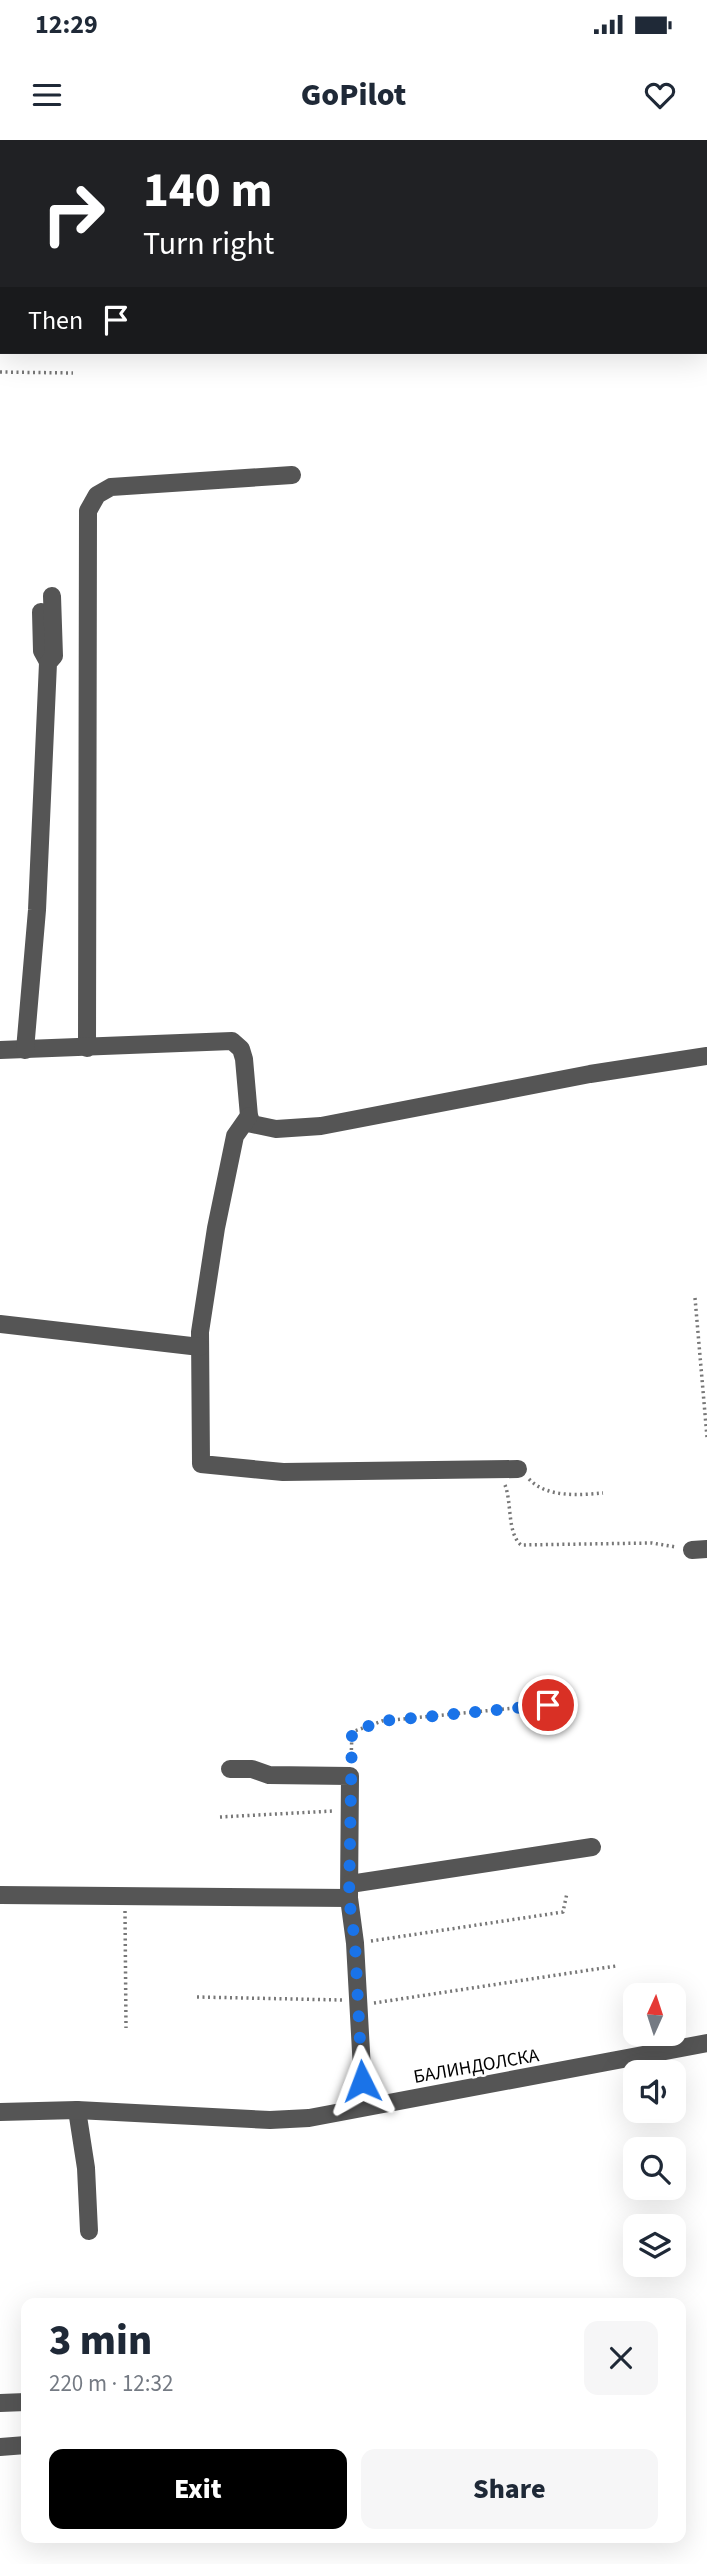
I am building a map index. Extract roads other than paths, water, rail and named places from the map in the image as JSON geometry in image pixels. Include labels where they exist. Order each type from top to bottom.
[{"type":"street","points":[[87,1048],[88,511],[97,495],[111,487],[292,475]]},
{"type":"street","points":[[48,663],[54,656],[52,596]]},
{"type":"street","points":[[24,1050],[37,910],[48,663],[42,651],[41,612]]},
{"type":"street","points":[[0,1050],[232,1041],[241,1049],[244,1059],[249,1116],[253,1124],[276,1129],[321,1126],[590,1074],[707,1056]]},
{"type":"street","points":[[249,1116],[235,1136],[214,1241],[200,1347],[201,1464],[282,1472],[518,1469]]},
{"type":"street","points":[[0,1324],[200,1347]]},
{"type":"street","points":[[230,1769],[252,1769],[269,1775],[350,1776],[352,1811],[349,1891],[355,1943],[364,2106]]},
{"type":"street","points":[[0,1895],[125,1897],[349,1891],[593,1847]]},
{"type":"street","name":"БАЛИНДОЛСКА","points":[[0,2112],[77,2110],[270,2120],[309,2118],[707,2043]]},
{"type":"street","points":[[77,2110],[86,2168],[89,2231]]},
{"type":"street","points":[[0,2403],[21,2402]]},
{"type":"street","points":[[0,2447],[21,2445]]}]
